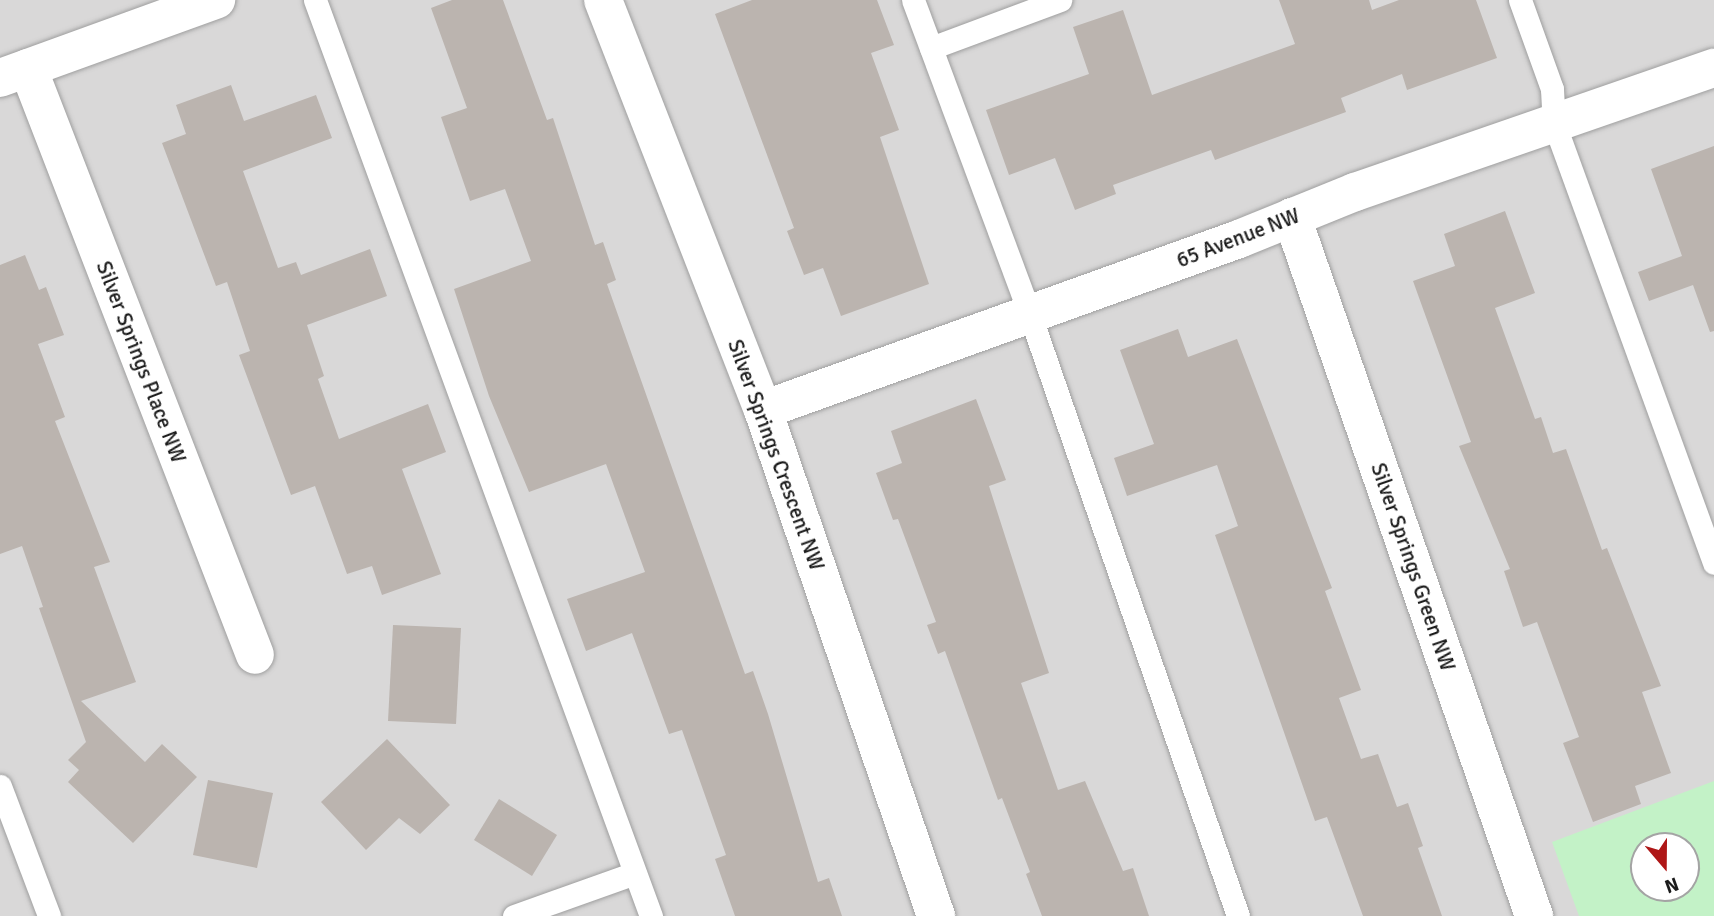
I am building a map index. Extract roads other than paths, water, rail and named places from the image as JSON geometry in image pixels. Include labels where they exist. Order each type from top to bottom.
[{"type":"street","points":[[14,73],[216,0]]},
{"type":"street","name":"Silver Springs Crescent NW","points":[[603,0],[762,410],[936,916]]},
{"type":"street","name":"65 Avenue NW","points":[[762,410],[1292,217],[1714,68]]},
{"type":"street","name":"Silver Springs Place NW","points":[[14,73],[255,655]]},
{"type":"street","name":"Silver Springs Green NW","points":[[1292,217],[1534,916]]},
{"type":"lane","points":[[315,0],[651,916]]},
{"type":"lane","points":[[914,0],[1030,312],[1238,916]]},
{"type":"lane","points":[[931,48],[1060,0]]},
{"type":"lane","points":[[1520,0],[1552,89],[1554,123],[1714,563]]},
{"type":"lane","points":[[0,786],[49,916]]},
{"type":"lane","points":[[514,916],[635,873]]}]
